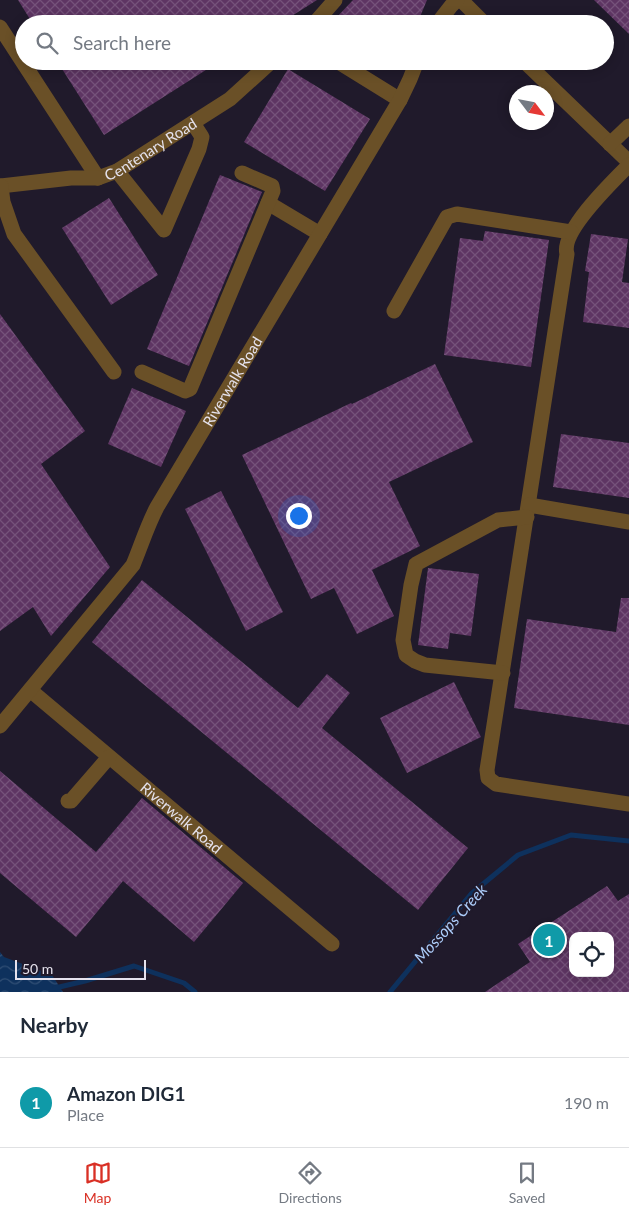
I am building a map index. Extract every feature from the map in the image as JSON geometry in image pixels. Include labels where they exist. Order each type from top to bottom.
[{"type":"street","points":[[322,15],[335,0]]},
{"type":"street","points":[[444,15],[459,0],[475,15]]},
{"type":"street","name":"Centenary Road","points":[[0,27],[15,50]]},
{"type":"street","name":"Centenary Road","points":[[28,70],[98,178],[117,171],[230,99],[262,70]]},
{"type":"street","points":[[352,70],[400,100]]},
{"type":"street","name":"Riverwalk Road","points":[[0,726],[133,565],[157,507],[400,100],[414,70]]},
{"type":"street","points":[[533,70],[629,164],[601,193],[571,232],[565,250],[567,254],[487,770],[488,778],[496,784],[629,804]]},
{"type":"street","points":[[117,171],[164,230],[199,150],[202,138],[193,123]]},
{"type":"street","points":[[610,144],[629,126]]},
{"type":"street","points":[[142,372],[185,391],[190,389],[274,191],[272,186],[242,172]]},
{"type":"street","points":[[98,178],[70,178],[0,186],[3,202],[14,234],[114,372]]},
{"type":"street","points":[[268,203],[320,234]]},
{"type":"street","points":[[394,312],[447,217],[457,214],[571,232]]},
{"type":"street","points":[[502,673],[426,664],[415,661],[406,655],[403,640],[416,564],[498,520],[528,511],[629,522]]},
{"type":"street","name":"Riverwalk Road","points":[[30,690],[332,944]]},
{"type":"street","points":[[68,801],[71,801],[109,757]]},
{"type":"water","points":[[0,952],[4,957],[52,975],[63,992],[0,992]]},
{"type":"building","points":[[18,0],[317,0],[293,15],[27,15]]},
{"type":"building","points":[[353,0],[427,0],[421,15],[339,15]]},
{"type":"building","points":[[594,0],[629,0],[629,34],[614,19],[614,15],[609,15]]},
{"type":"building","points":[[63,70],[206,70],[104,135]]},
{"type":"building","points":[[287,70],[370,119],[325,191],[244,142]]},
{"type":"building","points":[[220,175],[262,192],[189,366],[147,349]]},
{"type":"building","points":[[109,198],[158,275],[111,305],[62,228]]},
{"type":"building","points":[[485,231],[549,240],[531,367],[444,355],[460,238],[483,241]]},
{"type":"building","points":[[591,234],[628,239],[622,282],[629,283],[629,328],[583,322],[589,272],[585,271]]},
{"type":"building","points":[[0,314],[85,431],[41,464],[110,567],[51,636],[33,607],[0,631]]},
{"type":"building","points":[[435,364],[473,442],[389,482],[420,546],[372,570],[394,616],[357,634],[334,588],[311,599],[242,455]]},
{"type":"building","points":[[132,388],[186,411],[161,467],[108,444]]},
{"type":"building","points":[[561,434],[629,443],[629,498],[553,487]]},
{"type":"building","points":[[221,491],[283,612],[246,631],[185,509]]},
{"type":"building","points":[[428,568],[479,574],[471,636],[450,633],[448,649],[418,645]]},
{"type":"building","points":[[142,580],[298,708],[327,674],[350,693],[322,728],[468,848],[418,910],[92,642]]},
{"type":"building","points":[[621,598],[629,598],[629,725],[514,708],[527,619],[616,632]]},
{"type":"building","points":[[454,682],[481,737],[407,773],[380,718]]},
{"type":"building","points":[[0,771],[96,852],[142,798],[243,883],[194,942],[123,881],[76,937],[0,873]]},
{"type":"building","points":[[607,886],[618,901],[629,894],[629,992],[485,992],[530,962],[518,944]]},
{"type":"waterway","name":"Mossops Creek","points":[[390,992],[471,894],[518,855],[571,835],[629,841]]},
{"type":"waterway","name":"Mossops Creek","points":[[55,988],[134,966],[184,983],[195,992]]},
{"type":"place","name":"Amazon DIG1","points":[[549,940]]}]
